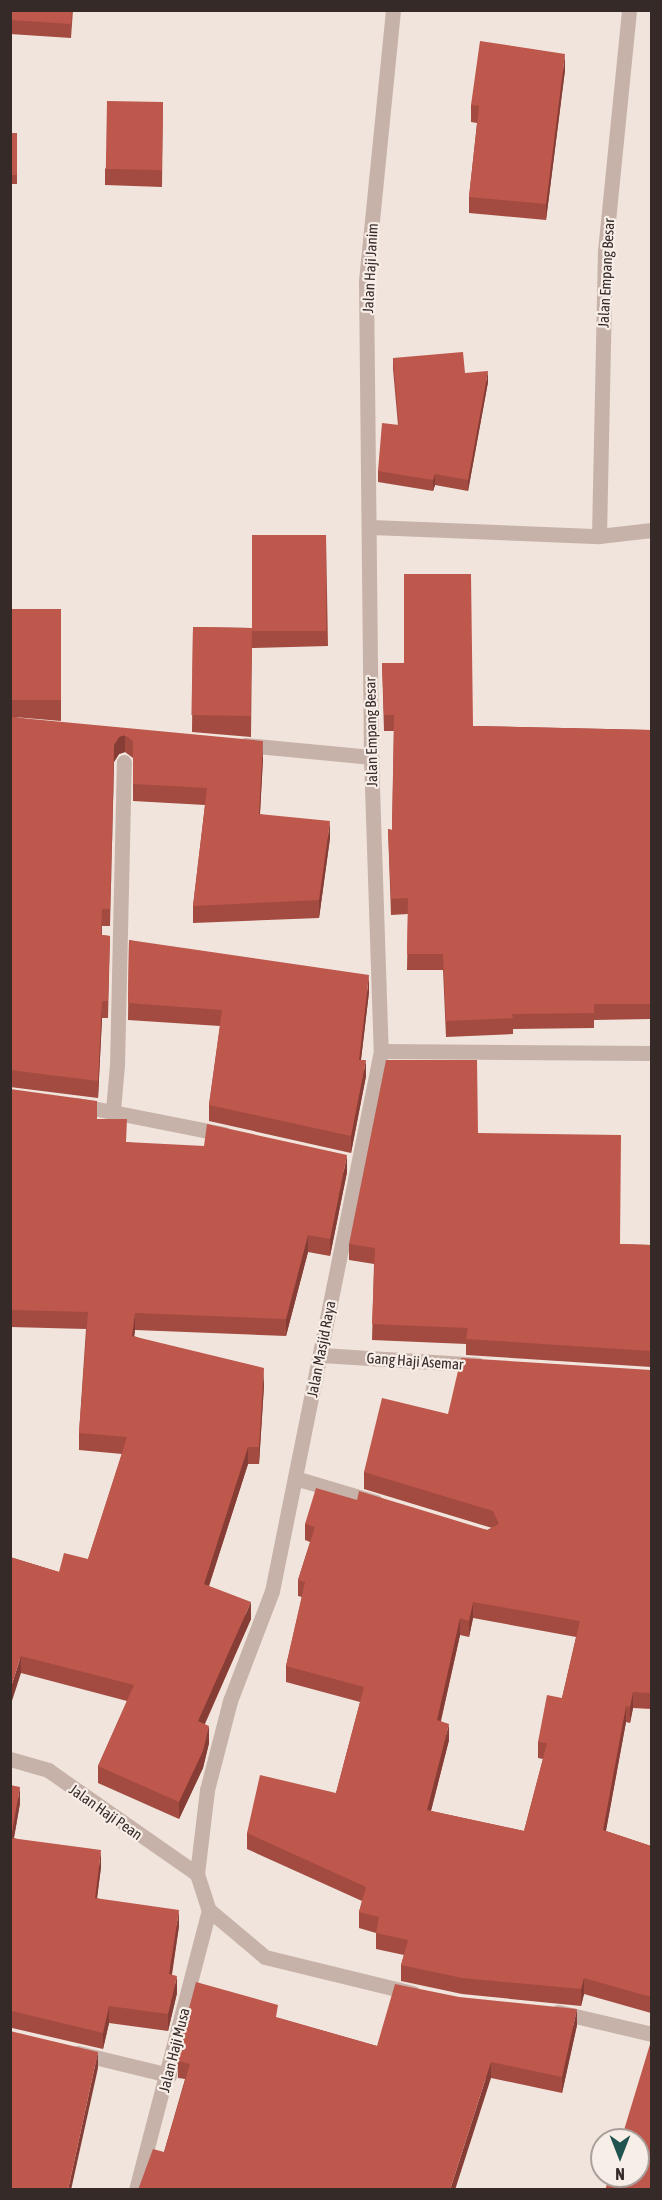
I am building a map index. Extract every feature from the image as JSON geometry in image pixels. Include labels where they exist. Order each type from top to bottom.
[{"type":"street","name":"Jalan Haji Janim","points":[[371,527],[366,282],[393,10]]},
{"type":"street","name":"Jalan Empang Besar","points":[[599,536],[605,251],[629,10]]},
{"type":"street","points":[[371,527],[599,536],[651,530]]},
{"type":"street","name":"Jalan Empang Besar","points":[[351,1162],[381,1052],[371,757],[371,527]]},
{"type":"street","points":[[234,744],[371,757]]},
{"type":"street","points":[[112,1110],[117,1065],[124,762]]},
{"type":"street","points":[[381,1052],[651,1053]]},
{"type":"street","points":[[56,1102],[112,1110],[238,1137]]},
{"type":"street","name":"Jalan Masjid Raya","points":[[198,1874],[207,1790],[230,1701],[272,1591],[321,1355],[351,1162]]},
{"type":"street","name":"Gang Haji Asemar","points":[[321,1355],[499,1366]]},
{"type":"street","points":[[295,1478],[393,1507]]},
{"type":"street","name":"Jalan Haji Pean","points":[[10,1760],[48,1770],[198,1874]]},
{"type":"street","points":[[198,1874],[209,1910],[265,1957],[428,1997]]},
{"type":"street","name":"Jalan Haji Musa","points":[[136,2190],[169,2075],[209,1910]]},
{"type":"street","points":[[540,2011],[574,2013],[651,2034]]},
{"type":"street","points":[[67,2051],[169,2075]]},
{"type":"building","points":[[10,10],[72,10],[71,24],[10,20]]},
{"type":"building","points":[[480,41],[565,54],[546,204],[469,197],[479,106],[471,105]]},
{"type":"building","points":[[107,101],[163,102],[162,170],[106,169]]},
{"type":"building","points":[[10,133],[17,133],[17,175],[10,175]]},
{"type":"building","points":[[463,352],[465,373],[488,371],[468,480],[435,474],[433,480],[378,471],[382,423],[399,425],[393,358]]},
{"type":"building","points":[[252,535],[326,535],[326,631],[252,631]]},
{"type":"building","points":[[650,538],[651,538],[651,638]]},
{"type":"building","points":[[404,574],[471,574],[473,726],[651,730],[651,1004],[594,1004],[594,1013],[512,1014],[513,1018],[446,1021],[443,954],[407,954],[408,898],[391,899],[388,829],[392,830],[394,715],[384,715],[382,663],[404,663]]},
{"type":"building","points":[[10,609],[61,609],[61,700],[10,700]]},
{"type":"building","points":[[193,627],[252,628],[250,716],[191,715]]},
{"type":"building","points":[[10,717],[263,741],[259,814],[330,821],[319,900],[193,906],[207,788],[133,784],[133,741],[125,735],[119,737],[114,745],[110,909],[102,909],[101,935],[110,936],[108,1001],[102,1001],[98,1081],[10,1070]]},
{"type":"building","points":[[129,940],[369,975],[359,1060],[366,1060],[351,1136],[209,1105],[222,1010],[128,1003]]},
{"type":"building","points":[[386,1060],[477,1060],[478,1133],[621,1135],[620,1244],[651,1245],[651,1351],[466,1339],[468,1328],[372,1324],[375,1248],[349,1244]]},
{"type":"building","points":[[10,1089],[97,1101],[97,1119],[127,1119],[126,1142],[204,1146],[207,1124],[347,1155],[330,1239],[308,1235],[286,1319],[135,1313],[132,1336],[264,1368],[259,1447],[248,1447],[204,1584],[251,1602],[198,1721],[209,1726],[203,1751],[179,1802],[98,1766],[134,1685],[21,1656],[10,1690],[10,1557],[59,1572],[64,1553],[88,1559],[127,1437],[79,1433],[88,1312],[10,1310]]},
{"type":"building","points":[[461,1358],[651,1370],[651,1693],[633,1692],[630,1707],[626,1706],[603,1830],[651,1846],[651,1997],[584,1978],[581,1989],[462,1978],[401,1965],[408,1940],[376,1933],[379,1917],[359,1912],[366,1887],[247,1833],[260,1775],[336,1793],[364,1687],[286,1666],[305,1582],[298,1580],[315,1527],[305,1524],[316,1488],[357,1500],[359,1491],[487,1530],[499,1524],[493,1511],[364,1472],[382,1398],[448,1414]],"holes":[[[473,1602],[580,1621],[562,1698],[547,1695],[538,1742],[547,1743],[524,1831],[427,1810],[449,1724],[437,1720],[460,1618],[469,1621]]]},
{"type":"building","points":[[10,1785],[20,1787],[11,1838],[101,1850],[95,1898],[179,1910],[169,1974],[177,1976],[168,2014],[109,2006],[103,2033],[10,2012]]},
{"type":"building","points":[[196,1982],[278,2005],[276,2017],[377,2046],[395,1984],[459,1997],[577,2009],[562,2077],[491,2062],[450,2190],[138,2190],[153,2149],[164,2152],[190,2064],[178,2061],[177,2054]]},
{"type":"building","points":[[10,2031],[98,2052],[68,2190],[10,2190]]},
{"type":"building","points":[[651,2041],[651,2190],[605,2190],[606,2188],[650,2188],[650,2128],[625,2128]]}]
